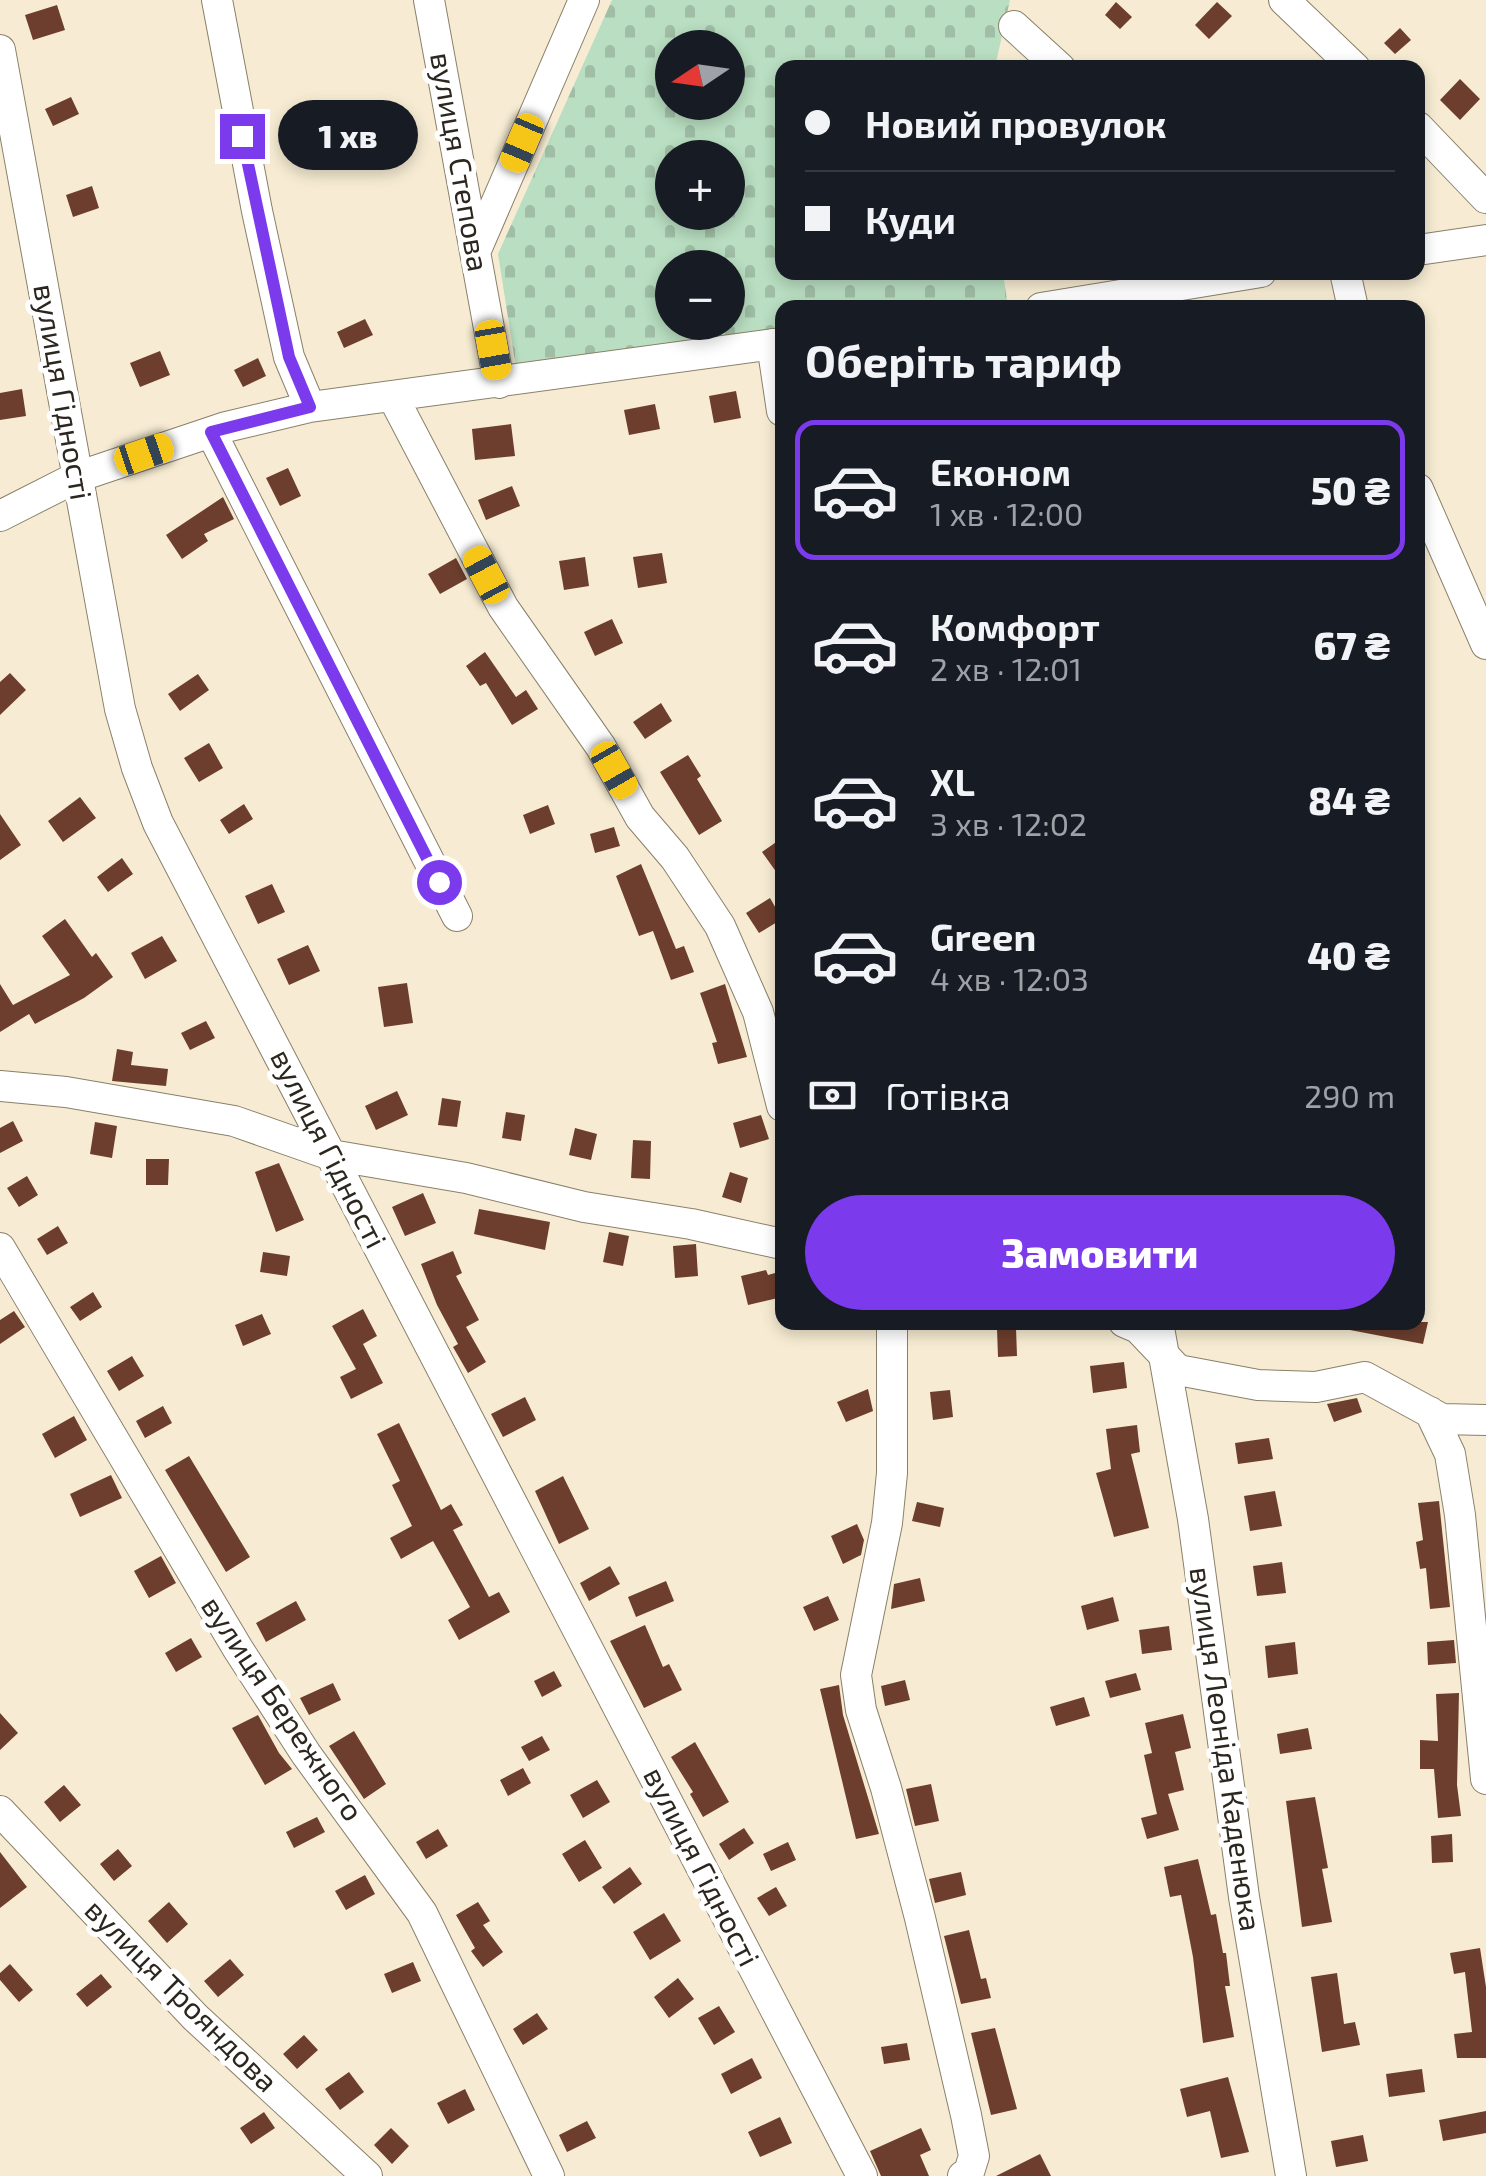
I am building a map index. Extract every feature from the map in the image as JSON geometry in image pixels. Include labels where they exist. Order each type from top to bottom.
[{"type":"street","points":[[216,0],[289,357],[310,407]]},
{"type":"street","name":"вулиця Степова","points":[[430,0],[498,383]]},
{"type":"street","points":[[476,250],[584,0]]},
{"type":"street","points":[[1284,0],[1347,60]]},
{"type":"street","points":[[1014,26],[1051,60]]},
{"type":"street","name":"вулиця Гідності","points":[[0,50],[120,708],[158,823],[862,2176]]},
{"type":"street","points":[[1425,133],[1486,198]]},
{"type":"street","points":[[1425,249],[1486,240]]},
{"type":"street","points":[[1090,300],[1212,280]]},
{"type":"street","points":[[0,516],[78,477],[211,432],[310,407],[775,343]]},
{"type":"street","points":[[393,397],[503,607],[601,746],[640,816],[675,858],[720,926],[758,1012],[775,1079]]},
{"type":"street","points":[[211,432],[457,916]]},
{"type":"street","points":[[1425,505],[1486,644]]},
{"type":"street","points":[[0,1086],[66,1092],[234,1121],[331,1154],[775,1242]]},
{"type":"street","name":"вулиця Бережного","points":[[0,1248],[9,1287],[238,1650],[306,1754],[422,1913],[549,2176]]},
{"type":"street","points":[[892,1330],[892,1472],[887,1523],[856,1674],[861,1710],[920,1918],[966,2115],[974,2156],[969,2172],[963,2176]]},
{"type":"street","points":[[1140,1330],[1178,1370],[1258,1384],[1316,1387],[1364,1378],[1442,1419],[1486,1420]]},
{"type":"street","name":"вулиця Леоніда Каденюка","points":[[1160,1330],[1193,1520],[1244,1897],[1292,2176]]},
{"type":"street","points":[[1430,1412],[1450,1454],[1460,1515],[1486,1779]]},
{"type":"street","name":"вулиця Трояндова","points":[[0,1811],[195,2017],[367,2176]]},
{"type":"green space","points":[[612,0],[1010,0],[997,60],[775,60],[775,280],[1004,280],[1007,300],[775,300],[775,344],[518,381],[498,254]]},
{"type":"building","points":[[1116,2],[1132,17],[1120,29],[1105,15]]},
{"type":"building","points":[[1217,2],[1232,16],[1209,39],[1195,25]]},
{"type":"building","points":[[57,5],[65,30],[33,40],[25,15]]},
{"type":"building","points":[[1400,28],[1411,40],[1395,54],[1384,43]]},
{"type":"building","points":[[1460,79],[1480,99],[1460,120],[1440,100]]},
{"type":"building","points":[[71,97],[79,114],[53,126],[45,109]]},
{"type":"building","points":[[92,186],[99,208],[73,217],[66,195]]},
{"type":"building","points":[[365,319],[373,335],[344,348],[337,332]]},
{"type":"building","points":[[160,351],[170,375],[140,387],[130,363]]},
{"type":"building","points":[[258,358],[266,376],[243,387],[234,370]]},
{"type":"building","points":[[22,389],[26,416],[0,420],[0,393]]},
{"type":"building","points":[[736,391],[741,418],[714,423],[709,396]]},
{"type":"building","points":[[655,404],[660,429],[629,435],[624,410]]},
{"type":"building","points":[[511,424],[515,456],[475,460],[472,429]]},
{"type":"building","points":[[288,468],[301,496],[280,506],[266,478]]},
{"type":"building","points":[[512,486],[520,506],[486,520],[478,500]]},
{"type":"building","points":[[223,497],[234,519],[204,534],[208,541],[182,559],[166,535]]},
{"type":"building","points":[[662,553],[667,583],[638,588],[633,557]]},
{"type":"building","points":[[585,557],[589,586],[564,590],[559,561]]},
{"type":"building","points":[[456,558],[467,579],[440,594],[428,574]]},
{"type":"building","points":[[612,619],[623,643],[595,656],[584,632]]},
{"type":"building","points":[[485,652],[516,697],[526,690],[538,709],[512,725],[486,683],[480,686],[466,666]]},
{"type":"building","points":[[10,673],[26,690],[0,715],[0,682]]},
{"type":"building","points":[[198,674],[209,690],[180,711],[168,694]]},
{"type":"building","points":[[661,703],[672,721],[645,739],[633,722]]},
{"type":"building","points":[[209,743],[223,768],[199,782],[184,758]]},
{"type":"building","points":[[688,755],[722,821],[699,835],[660,772]]},
{"type":"building","points":[[80,797],[96,818],[63,842],[48,821]]},
{"type":"building","points":[[244,804],[253,819],[229,834],[220,820]]},
{"type":"building","points":[[548,805],[555,824],[530,834],[523,815]]},
{"type":"building","points":[[0,814],[21,845],[0,860]]},
{"type":"building","points":[[614,827],[620,846],[595,853],[590,834]]},
{"type":"building","points":[[775,843],[775,870],[762,852]]},
{"type":"building","points":[[122,858],[133,874],[108,892],[97,877]]},
{"type":"building","points":[[641,864],[676,949],[684,946],[694,972],[671,980],[653,931],[639,936],[616,876]]},
{"type":"building","points":[[272,884],[285,912],[258,924],[245,896]]},
{"type":"building","points":[[770,898],[775,907],[775,923],[759,933],[746,913]]},
{"type":"building","points":[[65,919],[92,957],[96,953],[113,977],[84,998],[35,1024],[29,1014],[0,1032],[0,984],[13,1005],[70,975],[42,936]]},
{"type":"building","points":[[162,936],[177,961],[145,979],[131,953]]},
{"type":"building","points":[[308,945],[320,971],[289,985],[277,959]]},
{"type":"building","points":[[407,983],[413,1023],[384,1027],[378,987]]},
{"type":"building","points":[[725,984],[747,1057],[718,1064],[712,1043],[717,1042],[700,993]]},
{"type":"building","points":[[206,1021],[215,1038],[190,1050],[181,1033]]},
{"type":"building","points":[[117,1049],[133,1052],[131,1065],[168,1069],[166,1086],[112,1081]]},
{"type":"building","points":[[397,1091],[408,1115],[376,1130],[365,1106]]},
{"type":"building","points":[[442,1098],[461,1101],[457,1127],[438,1125]]},
{"type":"building","points":[[506,1112],[525,1115],[521,1141],[502,1138]]},
{"type":"building","points":[[761,1115],[769,1139],[740,1148],[733,1123]]},
{"type":"building","points":[[13,1121],[23,1141],[0,1153],[0,1128]]},
{"type":"building","points":[[95,1122],[117,1126],[112,1158],[90,1154]]},
{"type":"building","points":[[575,1128],[597,1134],[591,1160],[569,1155]]},
{"type":"building","points":[[633,1140],[651,1141],[650,1179],[631,1178]]},
{"type":"building","points":[[146,1159],[169,1159],[168,1185],[146,1185]]},
{"type":"building","points":[[279,1163],[304,1220],[276,1232],[255,1172]]},
{"type":"building","points":[[730,1172],[748,1178],[741,1203],[722,1197]]},
{"type":"building","points":[[27,1176],[38,1195],[19,1207],[7,1188]]},
{"type":"building","points":[[423,1193],[436,1223],[405,1236],[392,1207]]},
{"type":"building","points":[[479,1209],[550,1222],[545,1250],[474,1234]]},
{"type":"building","points":[[58,1226],[68,1243],[47,1255],[37,1239]]},
{"type":"building","points":[[609,1232],[629,1236],[623,1266],[603,1262]]},
{"type":"building","points":[[696,1244],[698,1276],[675,1278],[673,1246]]},
{"type":"building","points":[[453,1251],[462,1273],[456,1276],[479,1320],[466,1327],[486,1362],[468,1373],[453,1347],[458,1344],[421,1264]]},
{"type":"building","points":[[263,1252],[290,1256],[287,1276],[260,1272]]},
{"type":"building","points":[[766,1270],[768,1275],[775,1273],[775,1299],[748,1305],[741,1276]]},
{"type":"building","points":[[93,1292],[102,1307],[80,1321],[70,1307]]},
{"type":"building","points":[[363,1309],[377,1336],[363,1344],[383,1383],[351,1399],[340,1377],[356,1369],[332,1326]]},
{"type":"building","points":[[14,1311],[25,1327],[0,1344],[0,1320]]},
{"type":"building","points":[[262,1314],[271,1334],[243,1346],[235,1325]]},
{"type":"building","points":[[1428,1322],[1423,1344],[1350,1330],[1425,1330]]},
{"type":"building","points":[[997,1330],[1016,1330],[1017,1356],[998,1357]]},
{"type":"building","points":[[132,1356],[144,1376],[119,1391],[107,1371]]},
{"type":"building","points":[[1124,1362],[1127,1388],[1093,1393],[1090,1366]]},
{"type":"building","points":[[868,1389],[873,1411],[846,1422],[837,1402]]},
{"type":"building","points":[[950,1390],[953,1417],[933,1420],[930,1392]]},
{"type":"building","points":[[525,1397],[536,1420],[503,1437],[491,1414]]},
{"type":"building","points":[[1357,1398],[1362,1412],[1334,1422],[1327,1404]]},
{"type":"building","points":[[163,1406],[172,1423],[145,1438],[136,1421]]},
{"type":"building","points":[[74,1416],[87,1440],[55,1458],[42,1434]]},
{"type":"building","points":[[399,1423],[441,1510],[451,1504],[463,1525],[453,1530],[489,1597],[499,1592],[510,1612],[459,1640],[448,1620],[470,1607],[433,1541],[401,1559],[390,1538],[412,1526],[392,1485],[400,1481],[377,1434]]},
{"type":"building","points":[[1137,1425],[1140,1452],[1131,1454],[1149,1528],[1114,1537],[1096,1473],[1111,1469],[1106,1429]]},
{"type":"building","points":[[1269,1438],[1273,1459],[1238,1464],[1235,1443]]},
{"type":"building","points":[[189,1456],[250,1557],[226,1572],[165,1470]]},
{"type":"building","points":[[111,1475],[122,1498],[80,1517],[70,1494]]},
{"type":"building","points":[[563,1476],[589,1529],[559,1544],[535,1491]]},
{"type":"building","points":[[1275,1491],[1282,1526],[1250,1531],[1244,1496]]},
{"type":"building","points":[[1439,1501],[1450,1607],[1430,1609],[1426,1568],[1420,1569],[1416,1542],[1423,1540],[1418,1503]]},
{"type":"building","points":[[917,1502],[944,1508],[940,1527],[912,1521]]},
{"type":"building","points":[[857,1524],[864,1540],[861,1555],[843,1564],[831,1536]]},
{"type":"building","points":[[161,1556],[176,1583],[149,1598],[134,1571]]},
{"type":"building","points":[[1282,1562],[1286,1593],[1257,1596],[1253,1566]]},
{"type":"building","points":[[610,1566],[620,1584],[589,1601],[580,1583]]},
{"type":"building","points":[[920,1578],[925,1601],[891,1609],[894,1584]]},
{"type":"building","points":[[666,1581],[674,1601],[636,1617],[628,1597]]},
{"type":"building","points":[[828,1596],[839,1620],[814,1631],[803,1607]]},
{"type":"building","points":[[1113,1597],[1119,1621],[1087,1630],[1081,1606]]},
{"type":"building","points":[[296,1601],[306,1620],[266,1642],[256,1623]]},
{"type":"building","points":[[645,1625],[663,1667],[669,1664],[682,1690],[644,1708],[610,1641]]},
{"type":"building","points":[[1169,1626],[1172,1650],[1142,1654],[1139,1630]]},
{"type":"building","points":[[191,1638],[202,1657],[176,1672],[165,1653]]},
{"type":"building","points":[[1454,1640],[1456,1663],[1428,1665],[1427,1642]]},
{"type":"building","points":[[1295,1642],[1298,1674],[1268,1678],[1265,1646]]},
{"type":"building","points":[[554,1671],[562,1686],[542,1697],[534,1681]]},
{"type":"building","points":[[1136,1673],[1141,1690],[1110,1698],[1105,1681]]},
{"type":"building","points":[[905,1680],[910,1700],[885,1706],[881,1686]]},
{"type":"building","points":[[333,1683],[341,1700],[309,1715],[300,1698]]},
{"type":"building","points":[[839,1685],[843,1715],[879,1834],[856,1839],[820,1689]]},
{"type":"building","points":[[1459,1693],[1457,1785],[1461,1816],[1438,1818],[1434,1769],[1420,1769],[1420,1740],[1438,1741],[1436,1694]]},
{"type":"building","points":[[1084,1697],[1090,1716],[1056,1726],[1050,1707]]},
{"type":"building","points":[[0,1713],[18,1733],[0,1750]]},
{"type":"building","points":[[1183,1714],[1191,1748],[1175,1752],[1184,1790],[1168,1794],[1179,1830],[1147,1839],[1141,1818],[1157,1814],[1144,1755],[1152,1753],[1145,1723]]},
{"type":"building","points":[[258,1715],[292,1769],[265,1785],[232,1728]]},
{"type":"building","points":[[1308,1728],[1312,1749],[1280,1754],[1277,1734]]},
{"type":"building","points":[[354,1731],[386,1784],[364,1799],[329,1746]]},
{"type":"building","points":[[542,1736],[550,1750],[529,1761],[521,1747]]},
{"type":"building","points":[[695,1742],[729,1802],[703,1817],[671,1757]]},
{"type":"building","points":[[523,1768],[531,1783],[508,1796],[500,1780]]},
{"type":"building","points":[[597,1780],[610,1802],[583,1818],[570,1795]]},
{"type":"building","points":[[931,1784],[939,1821],[915,1826],[906,1789]]},
{"type":"building","points":[[64,1785],[81,1805],[60,1822],[44,1802]]},
{"type":"building","points":[[1315,1797],[1328,1868],[1322,1869],[1332,1922],[1302,1927],[1286,1801]]},
{"type":"building","points":[[317,1817],[325,1832],[294,1848],[286,1832]]},
{"type":"building","points":[[744,1828],[754,1843],[729,1860],[719,1844]]},
{"type":"building","points":[[438,1829],[448,1846],[426,1859],[416,1842]]},
{"type":"building","points":[[1452,1834],[1453,1862],[1432,1863],[1431,1836]]},
{"type":"building","points":[[585,1840],[602,1868],[579,1882],[562,1854]]},
{"type":"building","points":[[788,1842],[796,1860],[771,1871],[763,1854]]},
{"type":"building","points":[[118,1849],[132,1866],[114,1881],[100,1864]]},
{"type":"building","points":[[0,1852],[27,1887],[0,1908]]},
{"type":"building","points":[[1198,1859],[1211,1915],[1216,1914],[1226,1953],[1230,1986],[1225,1986],[1234,2037],[1203,2043],[1181,1895],[1170,1897],[1164,1867]]},
{"type":"building","points":[[630,1867],[642,1884],[614,1904],[602,1887]]},
{"type":"building","points":[[961,1872],[966,1895],[935,1903],[929,1879]]},
{"type":"building","points":[[365,1875],[375,1894],[346,1910],[335,1891]]},
{"type":"building","points":[[776,1887],[787,1906],[769,1916],[757,1898]]},
{"type":"building","points":[[169,1902],[188,1924],[167,1943],[148,1921]]},
{"type":"building","points":[[478,1902],[490,1921],[483,1925],[503,1952],[483,1967],[471,1951],[475,1948],[456,1915]]},
{"type":"building","points":[[664,1913],[681,1941],[650,1960],[633,1932]]},
{"type":"building","points":[[969,1930],[981,1979],[986,1978],[991,1998],[961,2004],[944,1936]]},
{"type":"building","points":[[1480,1948],[1486,1987],[1486,2058],[1457,2058],[1454,2034],[1472,2032],[1465,1972],[1454,1974],[1450,1953]]},
{"type":"building","points":[[230,1959],[244,1975],[218,1997],[204,1981]]},
{"type":"building","points":[[413,1962],[421,1981],[392,1993],[384,1974]]},
{"type":"building","points":[[10,1964],[33,1990],[19,2002],[0,1980],[0,1973]]},
{"type":"building","points":[[1337,1973],[1344,2024],[1355,2022],[1360,2045],[1322,2052],[1311,1977]]},
{"type":"building","points":[[101,1974],[112,1987],[87,2007],[76,1994]]},
{"type":"building","points":[[678,1978],[694,1999],[669,2018],[654,1997]]},
{"type":"building","points":[[719,2006],[735,2032],[714,2045],[698,2018]]},
{"type":"building","points":[[537,2013],[548,2029],[523,2045],[513,2029]]},
{"type":"building","points":[[995,2028],[1017,2109],[991,2115],[971,2033]]},
{"type":"building","points":[[304,2035],[318,2050],[297,2069],[283,2054]]},
{"type":"building","points":[[907,2043],[910,2060],[884,2064],[881,2047]]},
{"type":"building","points":[[752,2058],[762,2078],[731,2094],[721,2074]]},
{"type":"building","points":[[1422,2069],[1425,2092],[1389,2097],[1386,2074]]},
{"type":"building","points":[[349,2072],[364,2092],[340,2110],[325,2089]]},
{"type":"building","points":[[1228,2077],[1249,2152],[1221,2158],[1210,2111],[1187,2117],[1180,2089]]},
{"type":"building","points":[[465,2089],[475,2110],[448,2124],[437,2103]]},
{"type":"building","points":[[1486,2111],[1486,2133],[1443,2141],[1439,2120]]},
{"type":"building","points":[[264,2112],[275,2128],[251,2144],[240,2128]]},
{"type":"building","points":[[780,2117],[792,2143],[760,2157],[748,2132]]},
{"type":"building","points":[[587,2121],[596,2138],[567,2152],[559,2135]]},
{"type":"building","points":[[391,2128],[409,2146],[392,2164],[374,2145]]},
{"type":"building","points":[[921,2128],[931,2150],[920,2155],[929,2176],[881,2176],[870,2151]]},
{"type":"building","points":[[1363,2135],[1368,2161],[1336,2167],[1331,2141]]},
{"type":"building","points":[[1040,2154],[1051,2176],[996,2176]]},
{"type":"route","points":[[242,136],[289,357],[310,407],[211,432],[439,882]]}]
